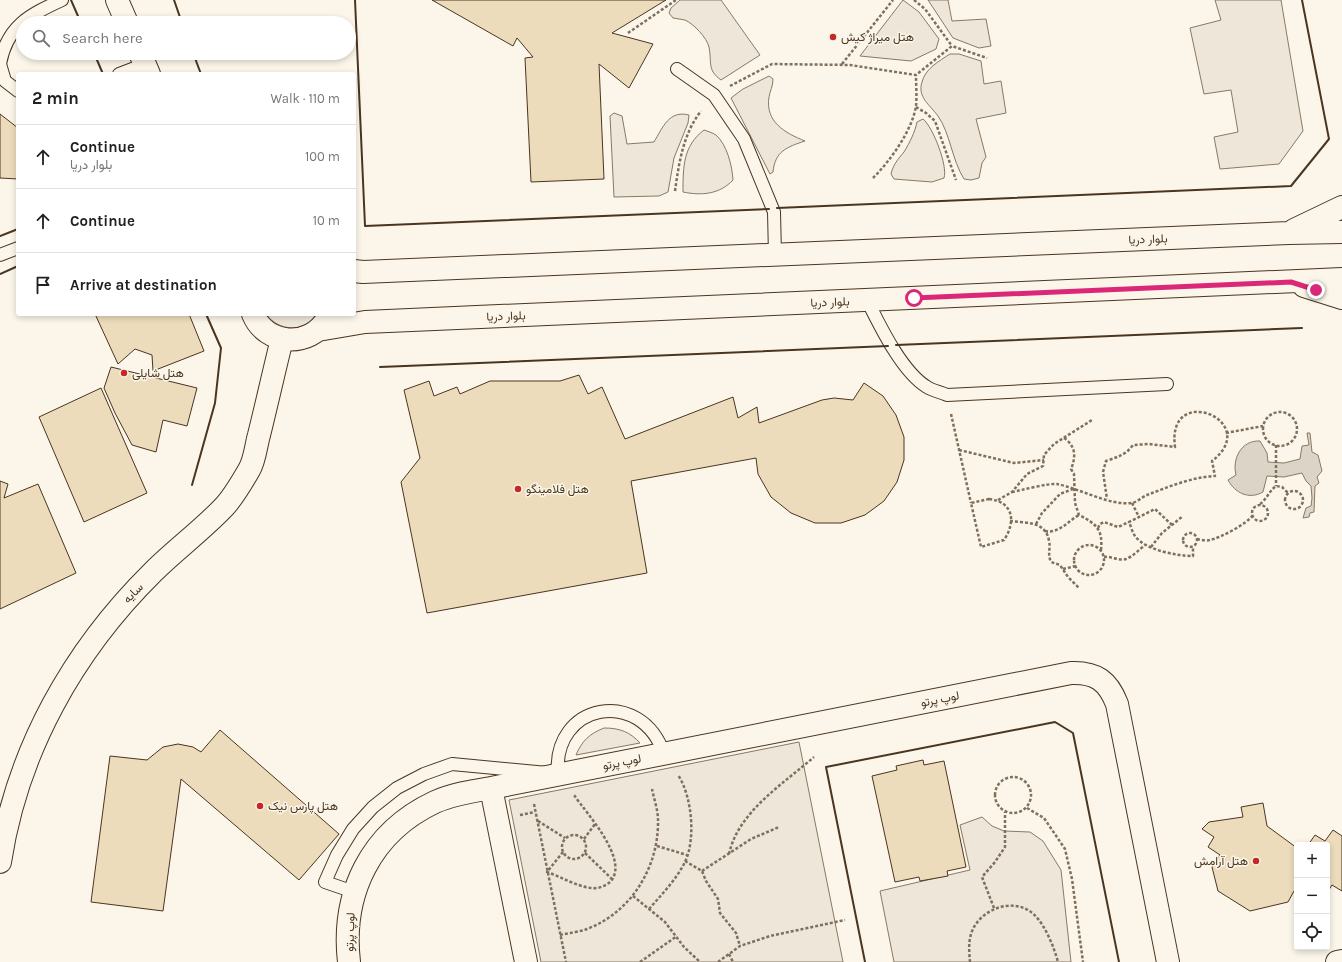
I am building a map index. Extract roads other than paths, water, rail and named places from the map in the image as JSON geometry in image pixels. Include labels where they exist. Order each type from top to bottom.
[{"type":"main road","points":[[117,0],[124,16]]},
{"type":"main road","points":[[1289,232],[1342,207]]},
{"type":"main road","name":"بلوار دریا","points":[[356,271],[371,272],[1289,232],[1342,232]]},
{"type":"main road","name":"بلوار دریا","points":[[282,339],[295,340],[307,337],[323,322],[365,322],[1342,279]]},
{"type":"main road","points":[[1291,282],[1342,298]]},
{"type":"main road","points":[[254,316],[261,326],[270,334],[282,339]]},
{"type":"main road","name":"سایه","points":[[0,862],[14,799],[23,772],[47,715],[69,676],[94,638],[122,603],[154,571],[224,507],[250,468],[282,339]]},
{"type":"main road","name":"لوپ پرتو","points":[[350,962],[347,941],[348,916],[354,892],[364,869],[378,848],[394,829],[414,814],[436,802],[460,794],[558,774],[1072,673],[1083,673],[1095,676],[1105,683],[1112,692],[1117,704],[1168,962]]},
{"type":"main road","points":[[0,796],[11,788],[23,772]]},
{"type":"main road","points":[[491,788],[526,962]]},
{"type":"main road","points":[[1337,962],[1342,961]]},
{"type":"lane","points":[[29,16],[62,0]]},
{"type":"lane","points":[[16,29],[3,48],[0,64],[5,81],[16,89]]},
{"type":"lane","points":[[124,72],[145,64]]},
{"type":"lane","points":[[677,69],[714,95],[744,139],[774,212],[775,255]]},
{"type":"lane","points":[[0,255],[16,249]]},
{"type":"lane","points":[[866,300],[890,344],[910,371],[927,387],[948,395],[1167,384]]},
{"type":"lane","points":[[354,892],[325,882],[336,855],[353,829],[373,807],[397,788],[424,774],[452,764],[558,774],[557,761],[560,747],[566,734],[576,724],[588,716],[601,712],[615,711],[629,713],[641,720],[652,729],[660,741],[664,754]]},
{"type":"place","name":"هتل میراژ کیش","points":[[833,37]]},
{"type":"place","name":"هتل شایلی","points":[[124,373]]},
{"type":"place","name":"هتل فلامینگو","points":[[518,489]]},
{"type":"place","name":"هتل پارس نیک","points":[[260,806]]},
{"type":"place","name":"هتل آرامش","points":[[1256,861]]}]
